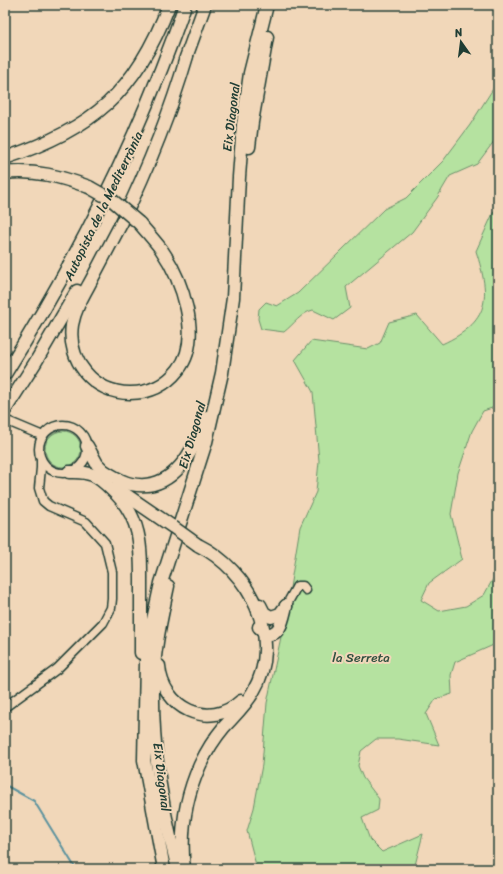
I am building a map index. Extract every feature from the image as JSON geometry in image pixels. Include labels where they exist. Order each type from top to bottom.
[{"type":"highway","points":[[5,158],[39,147],[67,133],[107,104],[125,86],[147,56],[169,5]]},
{"type":"highway","name":"Autopista de la Mediterrània","points":[[5,374],[50,300],[102,202],[156,84],[185,5]]},
{"type":"highway","name":"Autopista de la Mediterrània","points":[[5,410],[59,323],[102,244],[147,151],[187,56],[206,5]]},
{"type":"highway","name":"Eix Diagonal","points":[[164,869],[155,827],[142,746],[146,662],[154,614],[168,557],[206,442],[222,373],[233,298],[238,177],[243,124],[250,73],[267,5]]},
{"type":"highway","name":"Eix Diagonal","points":[[178,869],[163,805],[154,742],[153,688],[162,617],[170,579],[215,429],[233,351],[252,122],[265,48],[275,5]]},
{"type":"highway","points":[[5,173],[23,172],[52,176],[88,188],[112,200],[139,223],[161,249],[181,289],[188,318],[188,343],[182,365],[167,382],[144,392],[122,393],[103,387],[87,374],[76,357],[72,344],[72,325],[78,305],[122,222],[159,139],[173,103],[187,56]]},
{"type":"highway","points":[[64,472],[83,472],[102,475],[140,485],[157,483],[172,475],[187,459],[196,443],[222,373]]},
{"type":"highway","points":[[87,446],[102,475],[129,508],[139,534],[141,554],[140,718],[142,746]]},
{"type":"highway","points":[[102,475],[223,562],[241,584],[257,598],[266,615],[271,617],[277,616],[286,606]]},
{"type":"highway","points":[[162,617],[159,668],[167,692],[180,706],[191,712],[211,714],[225,711],[239,703],[246,694],[255,678],[258,664],[256,631],[241,584]]},
{"type":"highway","points":[[241,584],[251,603],[260,629],[264,633],[272,634],[279,629]]},
{"type":"highway","points":[[184,869],[182,847],[184,820],[194,779],[214,740],[253,693],[279,629],[286,606]]},
{"type":"highway","points":[[263,668],[265,650],[264,633]]},
{"type":"street","points":[[5,420],[42,436]]},
{"type":"street","points":[[5,707],[57,670],[103,623],[111,608],[112,572],[105,543],[86,522],[45,503],[38,488],[41,459],[39,445],[42,436],[55,426],[67,425],[79,431],[87,446],[85,459],[83,462],[64,472],[47,477],[38,488]]},
{"type":"street","points":[[41,459],[48,468],[64,472]]},
{"type":"street","points":[[286,606],[297,586],[303,586],[306,590]]},
{"type":"green space","points":[[498,81],[498,136],[477,164],[450,176],[437,198],[412,232],[346,287],[350,308],[334,320],[313,310],[309,311],[301,316],[284,332],[261,329],[258,319],[259,309],[266,302],[277,306],[298,293],[384,209],[406,198],[443,161],[470,125]]},
{"type":"green space","name":"la Serreta","points":[[494,211],[498,212],[498,406],[483,411],[472,431],[458,473],[451,514],[462,559],[429,583],[421,600],[439,611],[466,606],[484,595],[493,579],[498,578],[498,643],[455,662],[451,675],[452,694],[436,699],[426,714],[439,745],[398,739],[376,739],[361,751],[358,766],[363,778],[379,799],[378,810],[362,818],[370,840],[382,852],[423,834],[414,869],[257,869],[247,831],[254,808],[262,765],[267,703],[285,618],[300,527],[316,492],[319,461],[313,392],[295,360],[311,341],[368,349],[380,343],[389,322],[417,315],[442,344],[458,336],[470,327],[478,317],[483,307],[484,282],[476,251]]},
{"type":"green space","points":[[67,431],[76,436],[80,442],[80,456],[76,462],[67,467],[59,467],[50,462],[46,456],[45,445],[50,436],[56,432]]},
{"type":"waterway","points":[[5,785],[34,801],[76,869]]}]
